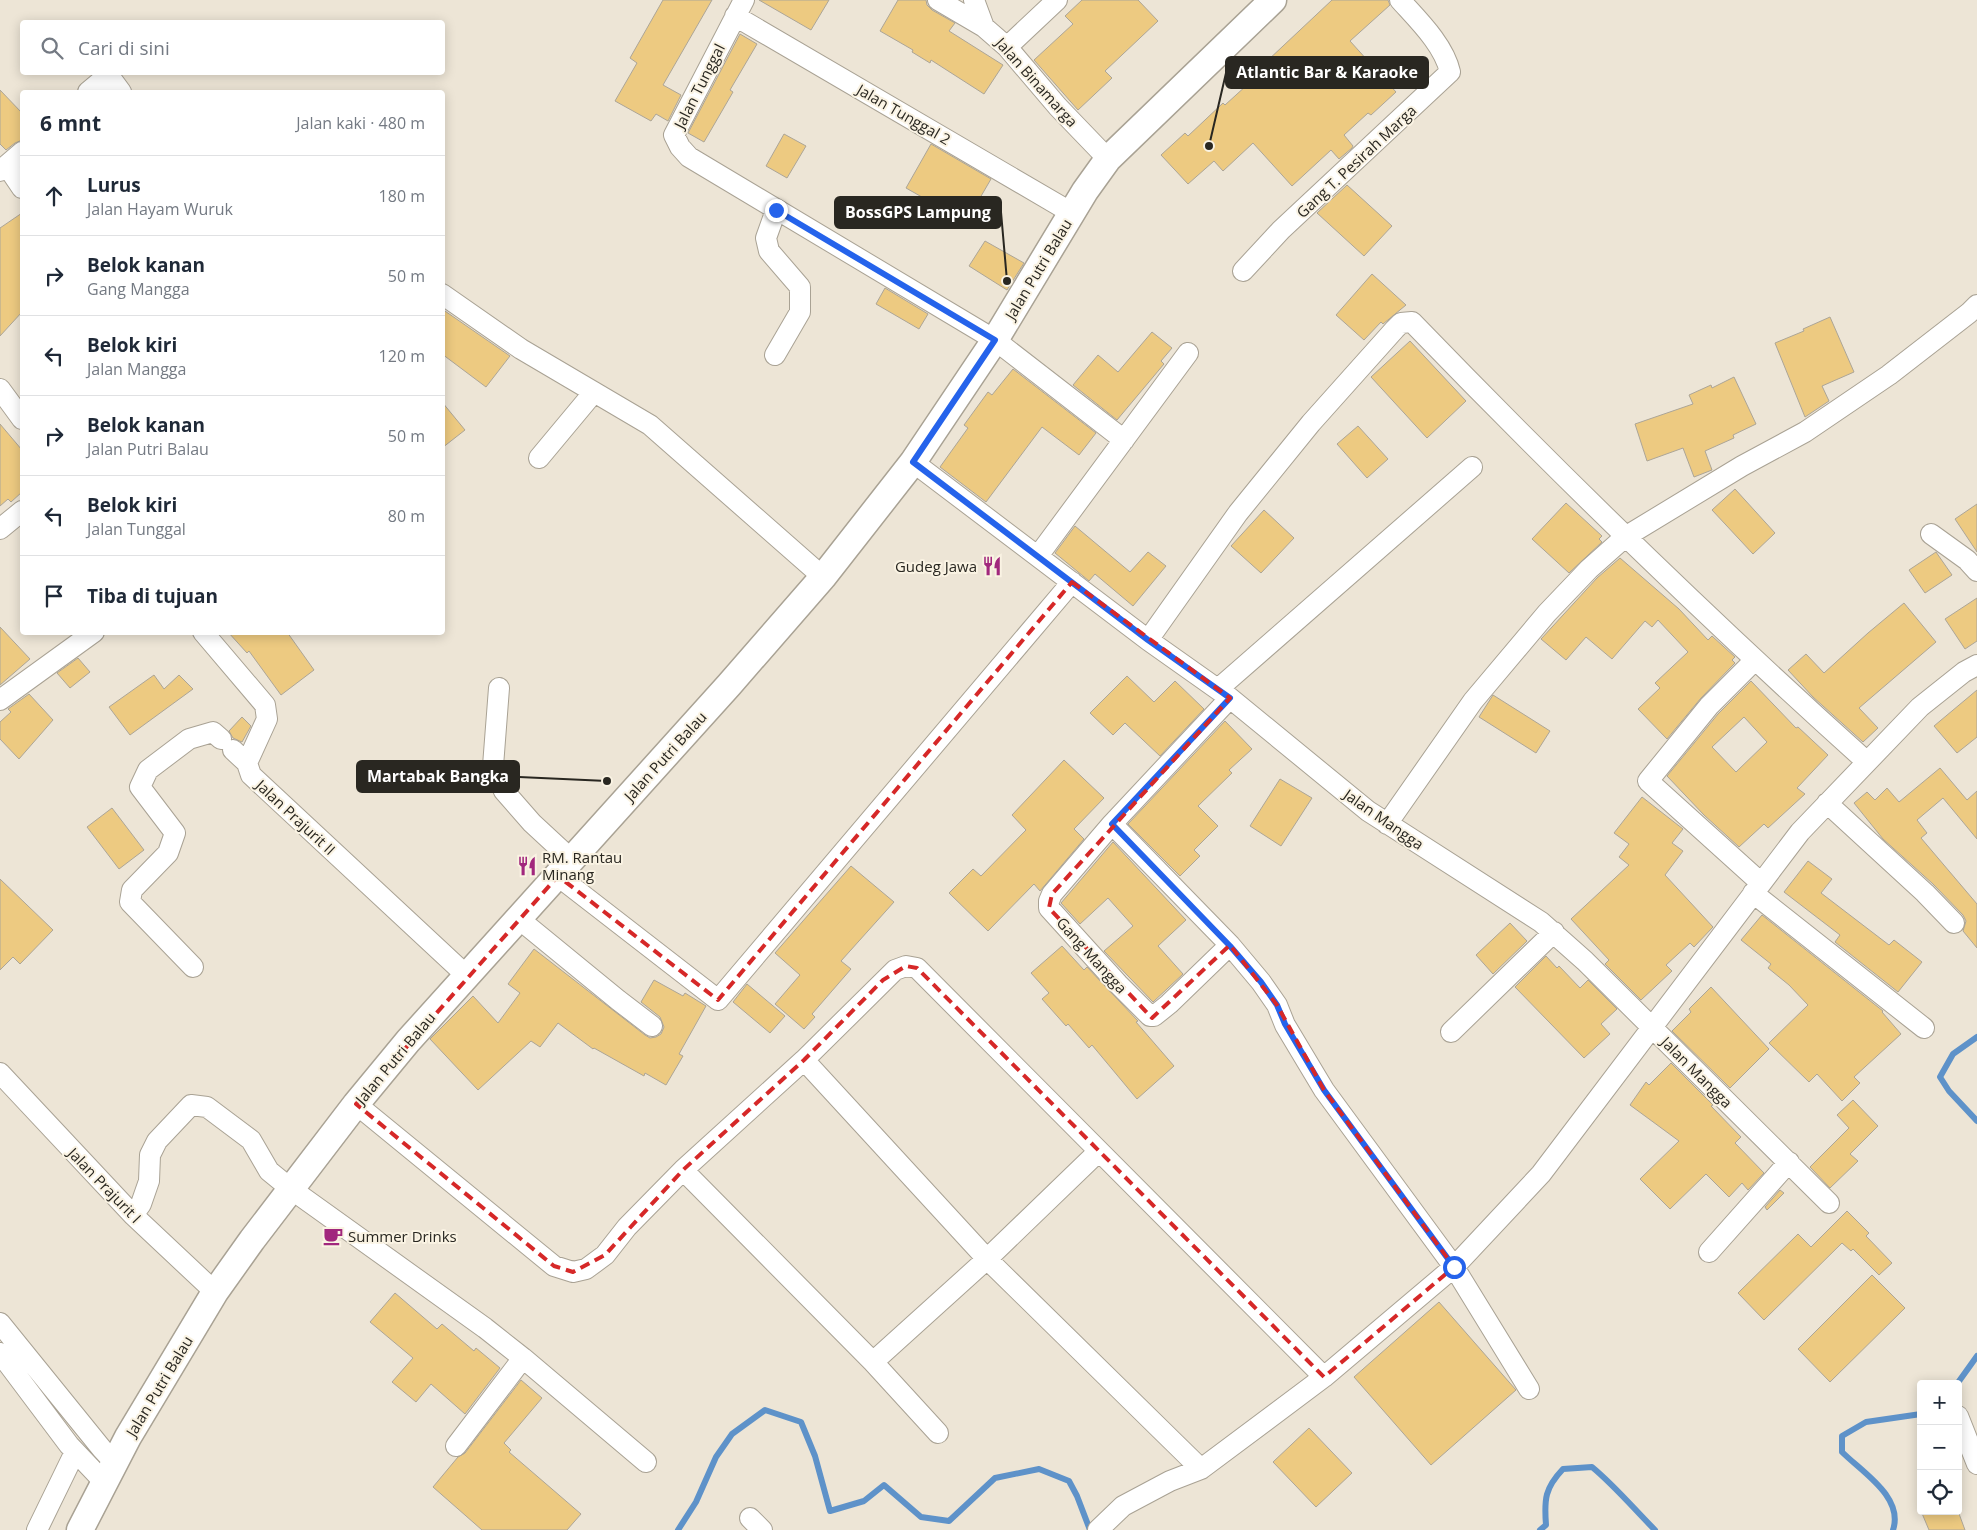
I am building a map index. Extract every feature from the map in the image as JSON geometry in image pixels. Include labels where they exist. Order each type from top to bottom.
[{"type":"main road","name":"Jalan Putri Balau","points":[[80,1530],[128,1437],[215,1292],[290,1189],[356,1104],[408,1040],[729,685],[823,576],[913,462],[995,340],[1072,213],[1108,160],[1273,0]]},
{"type":"street","points":[[938,0],[984,26]]},
{"type":"street","name":"Jalan Binamarga","points":[[974,0],[984,26],[1007,47],[1058,107],[1108,160]]},
{"type":"street","points":[[1007,47],[1057,0]]},
{"type":"street","name":"Gang T. Pesirah Marga","points":[[1243,271],[1282,230],[1450,72],[1447,60],[1431,37],[1400,0]]},
{"type":"street","name":"Jalan Tunggal","points":[[739,8],[674,135],[680,147],[689,157],[995,340],[1124,440]]},
{"type":"street","name":"Jalan Tunggal 2","points":[[739,8],[1072,213]]},
{"type":"street","points":[[90,90],[106,77],[110,78],[119,90]]},
{"type":"street","points":[[20,154],[3,168],[20,186]]},
{"type":"street","points":[[774,355],[800,312],[800,287],[769,251],[766,238],[776,210]]},
{"type":"street","points":[[445,296],[521,349],[650,425],[823,576]]},
{"type":"street","points":[[1387,824],[1473,701],[1547,613],[1589,569],[1625,537],[1742,466],[1805,432],[1889,375],[1970,313],[1977,305]]},
{"type":"street","points":[[1148,640],[1238,513],[1311,423],[1395,329],[1401,324],[1412,322],[1625,537],[1754,661],[1867,762]]},
{"type":"street","points":[[1038,556],[1188,353]]},
{"type":"street","points":[[0,389],[20,416]]},
{"type":"street","points":[[540,458],[594,392]]},
{"type":"street","name":"Jalan Mangga","points":[[913,462],[1148,640],[1224,694],[1368,811],[1554,932],[1829,1203]]},
{"type":"street","name":"Gang Mangga","points":[[1230,946],[1154,1016],[1147,1013],[1118,984],[1065,927],[1050,908],[1049,901],[1052,894],[1224,694],[1472,467]]},
{"type":"street","points":[[0,529],[20,512]]},
{"type":"street","points":[[1931,534],[1967,560],[1977,571]]},
{"type":"street","points":[[499,688],[493,766],[504,790],[532,823],[565,868],[718,1000],[1072,582]]},
{"type":"street","points":[[0,700],[90,635]]},
{"type":"street","name":"Jalan Prajurit II","points":[[206,635],[265,705],[267,719],[234,751],[251,775],[467,976]]},
{"type":"street","points":[[1754,661],[1709,706],[1648,781],[1757,888],[1924,1028]]},
{"type":"street","points":[[1099,1528],[1124,1506],[1170,1481],[1201,1468],[1324,1377],[1454,1267],[1541,1174],[1800,832],[1920,707],[1964,672],[1977,665]]},
{"type":"street","points":[[193,967],[130,902],[132,890],[168,853],[175,833],[140,787],[148,770],[189,739],[213,732],[234,751]]},
{"type":"street","points":[[1828,803],[1925,893],[1954,923]]},
{"type":"street","points":[[1112,824],[1230,946],[1261,982],[1277,1005],[1285,1024],[1324,1090],[1454,1267],[1529,1388]]},
{"type":"street","points":[[519,919],[652,1026]]},
{"type":"street","points":[[1451,1032],[1554,932]]},
{"type":"street","points":[[356,1104],[554,1266],[573,1272],[586,1269],[605,1254],[627,1227],[683,1170],[804,1060],[894,970],[906,966],[917,968],[1324,1377]]},
{"type":"street","points":[[804,1060],[988,1259],[1201,1468]]},
{"type":"street","name":"Jalan Prajurit I","points":[[0,1073],[133,1215],[215,1292]]},
{"type":"street","points":[[133,1215],[141,1204],[149,1181],[150,1155],[156,1141],[191,1105],[208,1107],[251,1140],[269,1171],[290,1189],[485,1328],[646,1462]]},
{"type":"street","points":[[873,1362],[988,1259],[1098,1152]]},
{"type":"street","points":[[1709,1252],[1789,1162]]},
{"type":"street","points":[[683,1170],[873,1362],[938,1433]]},
{"type":"street","points":[[0,1323],[102,1449],[110,1472]]},
{"type":"street","points":[[0,1352],[75,1452],[110,1472]]},
{"type":"street","points":[[456,1446],[523,1358]]},
{"type":"street","points":[[1962,1425],[1977,1464]]},
{"type":"street","points":[[37,1530],[75,1452]]},
{"type":"highlighted area","points":[[1072,582],[1230,698],[1052,894],[1049,908],[1152,1018],[1230,945],[1277,1005],[1324,1090],[1454,1267],[1324,1377],[917,968],[906,966],[883,980],[804,1060],[683,1170],[605,1255],[573,1272],[554,1266],[356,1104],[558,876],[718,1000]]},
{"type":"building","points":[[663,0],[712,0],[663,85],[681,95],[668,121],[656,114],[651,121],[615,101],[637,63],[630,58]]},
{"type":"building","points":[[759,0],[829,0],[811,30]]},
{"type":"building","points":[[898,0],[926,0],[927,5],[932,10],[955,23],[949,31],[1003,65],[984,94],[931,60],[930,63],[912,52],[913,50],[880,31]]},
{"type":"building","points":[[1082,0],[1138,0],[1158,21],[1105,71],[1112,78],[1078,110],[1034,60],[1073,24],[1065,16]]},
{"type":"building","points":[[1332,0],[1388,0],[1390,5],[1350,41],[1396,92],[1371,115],[1368,113],[1344,135],[1353,146],[1352,148],[1339,159],[1331,150],[1292,186],[1253,143],[1223,171],[1214,161],[1188,184],[1161,155],[1185,133],[1188,136],[1223,103],[1225,105],[1269,65],[1266,62]]},
{"type":"building","points":[[740,34],[757,44],[730,90],[733,92],[704,142],[688,133]]},
{"type":"building","points":[[0,90],[20,111],[20,141],[6,150],[0,144]]},
{"type":"building","points":[[784,134],[806,146],[787,178],[766,166]]},
{"type":"building","points":[[931,144],[991,179],[966,222],[906,188]]},
{"type":"building","points":[[1347,185],[1392,226],[1364,256],[1317,213]]},
{"type":"building","points":[[20,214],[20,314],[0,336],[0,228]]},
{"type":"building","points":[[985,241],[1024,263],[1007,290],[969,266]]},
{"type":"building","points":[[1372,274],[1406,305],[1383,324],[1381,322],[1364,340],[1336,315]]},
{"type":"building","points":[[885,288],[928,314],[919,329],[876,304]]},
{"type":"building","points":[[445,311],[510,356],[486,387],[445,356]]},
{"type":"building","points":[[1830,317],[1854,372],[1822,386],[1829,401],[1805,417],[1775,343],[1804,331],[1803,329]]},
{"type":"building","points":[[1152,332],[1172,348],[1161,361],[1164,364],[1117,420],[1073,385],[1098,355],[1118,372]]},
{"type":"building","points":[[1410,341],[1466,401],[1427,438],[1371,377]]},
{"type":"building","points":[[1013,369],[1096,433],[1079,455],[1042,427],[986,502],[940,467],[968,428],[964,425],[988,392],[992,395]]},
{"type":"building","points":[[1734,377],[1756,424],[1733,435],[1734,438],[1705,451],[1712,470],[1694,477],[1683,448],[1647,461],[1635,424],[1693,404],[1689,395],[1711,385],[1712,388]]},
{"type":"building","points":[[445,406],[465,430],[445,446]]},
{"type":"building","points":[[0,424],[20,448],[20,494],[11,502],[8,499],[0,506]]},
{"type":"building","points":[[1358,426],[1388,459],[1367,478],[1337,444]]},
{"type":"building","points":[[1735,489],[1775,533],[1753,554],[1712,510]]},
{"type":"building","points":[[1566,503],[1602,536],[1599,539],[1602,542],[1569,573],[1532,539]]},
{"type":"building","points":[[1977,504],[1977,552],[1955,519]]},
{"type":"building","points":[[1264,510],[1294,538],[1261,573],[1231,546]]},
{"type":"building","points":[[1075,526],[1130,572],[1148,552],[1166,566],[1133,606],[1095,574],[1089,581],[1055,553]]},
{"type":"building","points":[[1936,552],[1952,575],[1925,593],[1909,570]]},
{"type":"building","points":[[1620,558],[1679,609],[1708,640],[1712,636],[1735,657],[1732,660],[1735,663],[1701,698],[1667,739],[1638,709],[1660,688],[1655,683],[1688,652],[1658,620],[1652,627],[1645,621],[1612,659],[1586,637],[1566,660],[1541,639],[1597,578]]},
{"type":"building","points":[[1977,598],[1977,641],[1965,649],[1945,619]]},
{"type":"building","points":[[1904,603],[1936,642],[1859,708],[1878,728],[1863,742],[1813,697],[1788,670],[1806,654],[1824,673]]},
{"type":"building","points":[[0,627],[30,659],[0,685]]},
{"type":"building","points":[[231,635],[289,635],[314,670],[281,695],[249,651],[247,653]]},
{"type":"building","points":[[78,658],[90,672],[70,688],[57,673]]},
{"type":"building","points":[[154,675],[164,689],[179,675],[193,689],[130,735],[109,707]]},
{"type":"building","points":[[1127,676],[1154,702],[1175,681],[1204,709],[1160,756],[1125,723],[1113,735],[1090,713]]},
{"type":"building","points":[[1751,681],[1796,728],[1798,727],[1828,755],[1797,788],[1805,794],[1768,828],[1764,824],[1739,847],[1704,815],[1667,776],[1718,714]],"holes":[[[1744,717],[1767,742],[1736,772],[1712,747]]]},
{"type":"building","points":[[1977,690],[1977,737],[1957,753],[1934,726]]},
{"type":"building","points":[[29,694],[53,720],[19,759],[0,739],[0,722],[11,712],[8,709]]},
{"type":"building","points":[[1493,695],[1550,731],[1536,753],[1479,717]]},
{"type":"building","points":[[242,717],[251,726],[242,742],[233,738],[229,731]]},
{"type":"building","points":[[1225,721],[1252,749],[1229,770],[1232,773],[1198,806],[1218,826],[1194,850],[1200,856],[1180,876],[1128,824]]},
{"type":"building","points":[[1064,760],[1104,798],[1074,829],[1084,839],[1040,891],[1034,884],[988,931],[949,893],[973,869],[981,876],[1026,830],[1012,815]]},
{"type":"building","points":[[1940,768],[1967,800],[1977,791],[1977,839],[1943,798],[1917,820],[1927,833],[1921,838],[1977,904],[1977,948],[1963,931],[1966,921],[1963,915],[1933,884],[1883,839],[1854,803],[1867,792],[1875,800],[1887,788],[1899,802]]},
{"type":"building","points":[[1280,779],[1312,798],[1281,846],[1250,826]]},
{"type":"building","points":[[1642,797],[1683,829],[1672,843],[1683,851],[1665,875],[1713,927],[1694,947],[1690,943],[1666,965],[1672,971],[1641,1000],[1605,964],[1609,960],[1571,919],[1629,865],[1619,857],[1629,844],[1614,833]]},
{"type":"building","points":[[112,808],[144,850],[119,869],[87,827]]},
{"type":"building","points":[[1113,842],[1186,920],[1158,946],[1183,974],[1153,1002],[1104,951],[1133,926],[1108,898],[1080,924],[1061,903]]},
{"type":"building","points":[[1808,861],[1832,879],[1821,893],[1889,945],[1894,940],[1922,962],[1898,992],[1835,942],[1840,935],[1784,892]]},
{"type":"building","points":[[851,866],[894,902],[841,961],[851,969],[812,1014],[815,1017],[804,1029],[775,1004],[800,975],[775,953]]},
{"type":"building","points":[[0,879],[53,930],[20,964],[13,957],[0,970]]},
{"type":"building","points":[[1762,915],[1883,1011],[1901,1034],[1854,1077],[1860,1083],[1842,1101],[1817,1074],[1809,1082],[1769,1043],[1808,1005],[1789,985],[1768,968],[1771,964],[1741,940]]},
{"type":"building","points":[[1510,923],[1527,941],[1493,974],[1476,955]]},
{"type":"building","points":[[1062,946],[1084,970],[1087,967],[1138,1021],[1136,1022],[1174,1066],[1137,1099],[1092,1045],[1089,1048],[1042,999],[1049,993],[1031,973]]},
{"type":"building","points":[[534,949],[650,1038],[661,1034],[664,1027],[660,1017],[641,1002],[654,980],[683,996],[685,993],[706,1006],[679,1054],[683,1056],[666,1085],[645,1073],[644,1076],[593,1049],[558,1023],[540,1047],[531,1041],[478,1090],[430,1039],[473,996],[498,1023],[520,993],[508,984]]},
{"type":"building","points":[[1546,956],[1557,968],[1559,966],[1580,988],[1588,980],[1617,1009],[1601,1024],[1610,1034],[1584,1058],[1515,987]]},
{"type":"building","points":[[747,984],[785,1016],[770,1033],[733,1002]]},
{"type":"building","points":[[1711,987],[1769,1049],[1730,1088],[1672,1031],[1691,1012],[1689,1009]]},
{"type":"building","points":[[1671,1063],[1713,1105],[1711,1106],[1741,1137],[1735,1143],[1764,1173],[1748,1190],[1742,1183],[1729,1197],[1706,1174],[1670,1209],[1640,1179],[1679,1141],[1630,1105],[1646,1082],[1649,1085]]},
{"type":"building","points":[[1853,1100],[1878,1126],[1850,1154],[1858,1161],[1830,1188],[1810,1167],[1849,1128],[1837,1115]]},
{"type":"building","points":[[1780,1190],[1784,1193],[1767,1210],[1765,1207]]},
{"type":"building","points":[[1847,1211],[1869,1233],[1866,1236],[1892,1263],[1879,1275],[1853,1249],[1851,1251],[1842,1243],[1764,1320],[1738,1293],[1798,1234],[1811,1247]]},
{"type":"building","points":[[1872,1275],[1905,1308],[1830,1382],[1798,1349]]},
{"type":"building","points":[[395,1293],[437,1329],[442,1324],[474,1351],[476,1348],[500,1368],[465,1414],[431,1384],[416,1402],[392,1382],[413,1358],[370,1322]]},
{"type":"building","points":[[1439,1302],[1516,1390],[1431,1465],[1354,1377]]},
{"type":"building","points":[[521,1380],[542,1398],[504,1443],[511,1450],[509,1452],[581,1514],[567,1530],[482,1530],[433,1487],[458,1457],[465,1453]]},
{"type":"building","points":[[1309,1428],[1352,1473],[1316,1507],[1273,1462]]},
{"type":"building","points":[[1923,1515],[1959,1515],[1965,1530],[1929,1530]]},
{"type":"waterway","points":[[1977,1037],[1953,1054],[1940,1077],[1949,1091],[1977,1121]]},
{"type":"waterway","points":[[1960,1380],[1977,1356]]},
{"type":"waterway","points":[[678,1530],[696,1502],[716,1457],[732,1434],[765,1410],[801,1422],[815,1456],[830,1511],[864,1501],[884,1485],[921,1517],[949,1521],[995,1478],[1039,1469],[1069,1481],[1090,1530]]},
{"type":"waterway","points":[[1893,1530],[1895,1518],[1887,1496],[1870,1477],[1842,1452],[1842,1436],[1866,1422],[1917,1415]]},
{"type":"waterway","points":[[1540,1530],[1546,1525],[1545,1508],[1547,1494],[1552,1482],[1563,1469],[1592,1467],[1655,1530]]},
{"type":"place","name":"Atlantic Bar & Karaoke","points":[[1209,146]]},
{"type":"place","name":"BossGPS Lampung","points":[[1007,281]]},
{"type":"place","name":"Gudeg Jawa","points":[[992,566]]},
{"type":"place","name":"Martabak Bangka","points":[[607,781]]},
{"type":"place","name":"RM. Rantau Minang","points":[[527,866]]},
{"type":"place","name":"Summer Drinks","points":[[333,1236]]},
{"type":"route","points":[[776,210],[995,340],[913,462],[1148,640],[1230,698],[1112,824],[1230,946],[1261,982],[1277,1005],[1285,1024],[1324,1090],[1388,1180],[1454,1267]]}]
